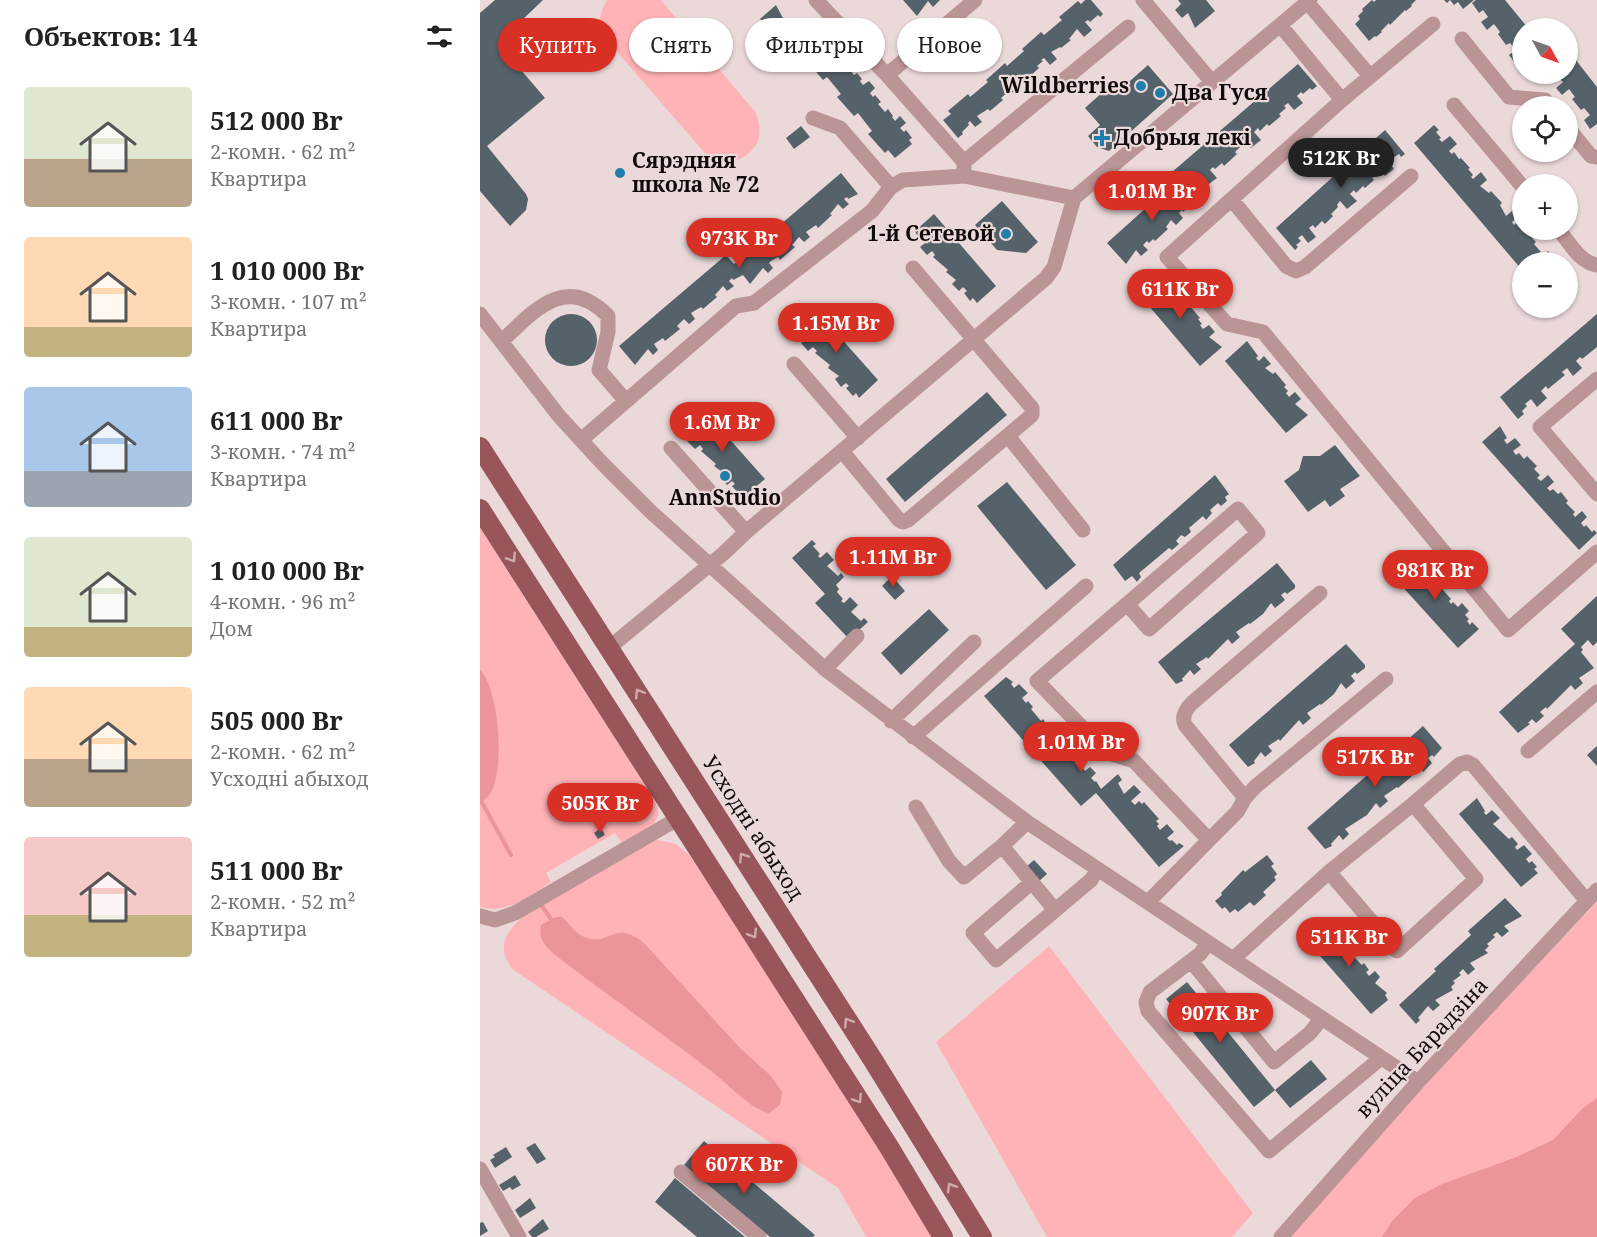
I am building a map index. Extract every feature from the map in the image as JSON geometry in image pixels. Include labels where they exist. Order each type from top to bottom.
[{"type":"main road","name":"Усходні абыход","points":[[480,447],[910,1120],[982,1237]]},
{"type":"main road","points":[[480,509],[889,1147],[938,1235]]},
{"type":"street","points":[[816,0],[887,75],[964,169]]},
{"type":"street","points":[[887,75],[975,0]]},
{"type":"street","points":[[1143,0],[1212,82]]},
{"type":"street","points":[[610,648],[1052,271],[1074,198],[1308,1],[1371,76]]},
{"type":"street","points":[[1433,24],[1342,100],[1167,256],[1227,324],[1263,332],[1508,630],[1597,552]]},
{"type":"street","points":[[1280,25],[1342,100]]},
{"type":"street","points":[[964,169],[1128,27]]},
{"type":"street","points":[[1462,39],[1509,97],[1512,97]]},
{"type":"street","points":[[1454,105],[1512,174]]},
{"type":"street","points":[[813,118],[840,128],[891,188]]},
{"type":"street","points":[[1578,140],[1591,156],[1597,158]]},
{"type":"street","points":[[581,440],[736,306],[754,303],[872,211],[891,188],[903,180],[964,169],[1074,198]]},
{"type":"street","points":[[1232,200],[1286,266],[1296,270],[1305,267],[1411,176]]},
{"type":"street","points":[[1567,240],[1583,259],[1590,264],[1597,265]]},
{"type":"street","points":[[842,451],[903,522],[1031,417],[1032,408],[913,268]]},
{"type":"street","points":[[502,341],[537,309],[558,298],[580,296],[597,305],[608,316],[608,332],[599,370],[626,401]]},
{"type":"street","points":[[480,314],[559,416],[581,440],[650,511],[825,669],[1027,822],[1418,1082]]},
{"type":"street","points":[[794,364],[858,438]]},
{"type":"street","points":[[1597,379],[1540,427],[1597,494]]},
{"type":"street","points":[[1008,436],[1083,530]]},
{"type":"street","points":[[671,448],[746,532]]},
{"type":"street","points":[[1127,604],[1149,628],[1258,533],[1238,509],[1037,681],[1106,752],[1134,761],[1209,840]]},
{"type":"street","points":[[913,736],[1086,586]]},
{"type":"street","points":[[1245,798],[1185,725],[1183,721],[1185,711],[1320,593]]},
{"type":"street","points":[[825,669],[857,636]]},
{"type":"street","points":[[891,721],[974,642]]},
{"type":"street","points":[[1148,902],[1237,812],[1245,798],[1386,679]]},
{"type":"street","points":[[1528,751],[1597,692]]},
{"type":"street","points":[[1233,959],[1329,872],[1460,764],[1467,762],[1473,765],[1592,896]]},
{"type":"street","points":[[1329,872],[1397,951],[1476,879],[1413,804]]},
{"type":"street","points":[[916,807],[949,861],[964,877],[1027,822]]},
{"type":"street","points":[[480,916],[495,920],[515,913],[679,818]]},
{"type":"street","points":[[1002,846],[1055,910]]},
{"type":"street","points":[[1032,882],[973,933],[996,960],[1091,880],[1097,870]]},
{"type":"street","name":"вуліца Барадзіна","points":[[1281,1237],[1418,1082],[1592,896]]},
{"type":"street","points":[[1208,943],[1200,954],[1150,992],[1146,1002],[1148,1011],[1269,1151],[1381,1058]]},
{"type":"street","points":[[1191,961],[1274,1062],[1310,1033],[1322,1018]]},
{"type":"street","points":[[681,1172],[759,1237]]},
{"type":"street","points":[[481,1174],[519,1237]]},
{"type":"shaded area","points":[[607,0],[661,0],[676,18],[629,18],[629,66],[617,52],[617,18],[600,18]]},
{"type":"shaded area","points":[[635,72],[722,72],[756,113],[759,137],[749,153],[737,161],[723,164],[709,158]]},
{"type":"shaded area","points":[[480,528],[655,801],[659,813],[654,824],[622,843],[615,833],[546,873],[551,882],[517,903],[490,909],[480,907]]},
{"type":"shaded area","points":[[480,670],[486,679],[495,708],[499,743],[494,785],[492,791],[480,804]]},
{"type":"shaded area","points":[[659,840],[676,844],[689,855],[807,1031],[934,1237],[866,1237],[838,1188],[512,969],[504,954],[505,940],[512,928],[524,916],[652,841]]},
{"type":"shaded area","points":[[1597,902],[1597,1237],[1289,1237],[1444,1063]]},
{"type":"shaded area","points":[[556,917],[562,917],[583,937],[595,940],[626,933],[644,943],[740,1048],[771,1076],[782,1092],[780,1105],[769,1113],[754,1106],[710,1070],[555,955],[543,942],[540,930],[541,925]]},
{"type":"shaded area","points":[[1049,946],[1253,1213],[1232,1237],[1047,1237],[936,1042]]},
{"type":"shaded area","points":[[1597,1098],[1597,1237],[1382,1237],[1393,1220],[1415,1198],[1442,1184],[1514,1158],[1553,1140],[1583,1108]]},
{"type":"building","points":[[495,0],[543,0],[524,18],[498,18],[498,72],[523,72],[545,98],[487,146],[528,199],[526,210],[510,226],[480,191],[480,13]]},
{"type":"building","points":[[903,0],[940,0],[933,7],[928,1],[917,16]]},
{"type":"building","points":[[1085,0],[1091,0],[1103,14],[1090,22],[1088,20],[1085,22],[1092,30],[1084,37],[1077,29],[1069,39],[1071,40],[1051,52],[1057,59],[1050,65],[1044,58],[1041,60],[1043,61],[1037,66],[1039,68],[1027,79],[1025,77],[1015,83],[1021,89],[1014,94],[1009,88],[1001,98],[1003,100],[990,111],[988,109],[977,116],[982,122],[975,127],[970,121],[958,138],[943,120],[951,114],[948,111],[968,94],[970,97],[988,82],[986,80],[995,72],[1002,72],[1002,66],[1005,63],[1007,66],[1041,32],[1044,35],[1062,20],[1059,17],[1078,1],[1081,4]]},
{"type":"building","points":[[1178,0],[1206,0],[1215,11],[1195,28],[1188,13],[1182,18],[1175,10],[1181,4]]},
{"type":"building","points":[[1372,0],[1374,2],[1376,0],[1416,0],[1412,6],[1369,41],[1355,24],[1360,19],[1358,16],[1363,11],[1362,9]]},
{"type":"building","points":[[1450,0],[1474,0],[1463,9],[1458,2],[1454,5]]},
{"type":"building","points":[[1476,0],[1505,0],[1520,18],[1512,18],[1512,45],[1510,43],[1506,45],[1494,24],[1487,30],[1481,22],[1488,17],[1483,10],[1479,13],[1472,3]]},
{"type":"building","points":[[776,5],[783,18],[761,18]]},
{"type":"building","points":[[1578,63],[1597,87],[1597,124],[1590,129],[1584,120],[1590,115],[1584,108],[1581,110],[1578,106],[1578,96],[1574,96],[1569,89],[1562,95],[1556,88],[1561,84],[1578,84]]},
{"type":"building","points":[[1298,64],[1317,86],[1297,96],[1303,103],[1294,110],[1288,103],[1279,114],[1281,116],[1269,126],[1267,124],[1260,131],[1258,128],[1254,132],[1261,140],[1251,148],[1244,140],[1240,143],[1242,145],[1235,152],[1237,154],[1224,166],[1222,163],[1210,170],[1217,178],[1209,184],[1202,177],[1199,180],[1201,183],[1192,194],[1172,172]]},
{"type":"building","points":[[1148,65],[1173,94],[1109,151],[1097,147],[1088,136],[1100,125],[1085,108],[1115,81],[1122,88]]},
{"type":"building","points":[[816,72],[852,72],[854,75],[857,73],[863,85],[869,81],[875,88],[870,93],[881,102],[878,104],[885,112],[888,109],[895,121],[900,116],[906,123],[900,128],[904,132],[906,130],[912,138],[909,140],[912,144],[895,158],[888,150],[885,153],[868,134],[872,131],[858,113],[854,116],[837,97],[841,94],[827,77],[823,80]]},
{"type":"building","points":[[1434,125],[1439,130],[1436,132],[1442,142],[1450,136],[1457,144],[1449,151],[1452,154],[1454,152],[1470,168],[1468,169],[1473,179],[1481,172],[1487,180],[1480,186],[1489,193],[1491,191],[1502,203],[1500,205],[1506,216],[1512,211],[1512,240],[1534,240],[1536,242],[1534,244],[1541,252],[1512,252],[1512,258],[1414,143]]},
{"type":"building","points":[[801,126],[810,137],[794,149],[786,138]]},
{"type":"building","points":[[1385,130],[1405,154],[1401,157],[1399,154],[1388,161],[1394,169],[1385,176],[1380,169],[1372,178],[1374,180],[1365,188],[1363,186],[1356,193],[1354,190],[1350,194],[1357,201],[1347,209],[1340,201],[1331,214],[1333,216],[1325,224],[1322,221],[1315,228],[1313,225],[1309,228],[1316,237],[1308,243],[1302,235],[1298,238],[1301,241],[1296,245],[1298,247],[1295,250],[1276,228]]},
{"type":"building","points":[[841,173],[858,194],[844,199],[849,204],[843,209],[838,204],[830,214],[832,215],[818,228],[816,225],[806,232],[810,237],[804,242],[799,237],[792,245],[795,247],[780,260],[778,257],[769,263],[773,268],[768,273],[763,268],[750,284],[743,275],[733,280],[732,278],[729,281],[734,286],[727,291],[723,286],[715,295],[717,297],[703,309],[701,307],[691,313],[695,319],[689,324],[684,319],[677,326],[680,329],[665,341],[663,338],[654,344],[658,350],[653,355],[648,349],[635,365],[619,346],[726,255],[734,264]]},
{"type":"building","points":[[1177,180],[1197,202],[1179,213],[1183,218],[1176,225],[1171,220],[1166,227],[1168,229],[1155,241],[1153,239],[1149,243],[1147,241],[1143,245],[1148,250],[1141,256],[1136,250],[1126,264],[1107,243]]},
{"type":"building","name":"1-й Сетевой","points":[[1002,201],[1038,242],[1026,253],[997,250],[975,225]]},
{"type":"building","points":[[934,214],[996,286],[977,303],[973,298],[970,301],[963,287],[959,291],[952,284],[956,280],[933,257],[935,255],[932,251],[927,255],[920,247],[925,243],[922,239],[920,241],[915,231]]},
{"type":"building","points":[[1161,274],[1173,293],[1178,289],[1185,296],[1179,301],[1187,307],[1189,305],[1200,318],[1198,319],[1203,329],[1209,325],[1215,332],[1209,337],[1222,347],[1200,366],[1138,293]]},
{"type":"building","points":[[815,309],[878,380],[859,398],[856,393],[853,396],[846,388],[849,386],[846,383],[841,387],[835,379],[839,376],[828,368],[830,365],[815,353],[817,351],[813,347],[808,351],[801,343],[806,339],[803,335],[801,337],[796,327]]},
{"type":"building","points":[[571,314],[581,316],[589,322],[595,330],[597,340],[595,350],[589,358],[581,364],[571,366],[561,364],[553,358],[547,350],[545,340],[547,330],[553,322],[561,316]]},
{"type":"building","points":[[1597,314],[1597,347],[1576,361],[1582,368],[1573,376],[1567,368],[1562,372],[1565,375],[1548,389],[1546,386],[1541,391],[1547,398],[1537,407],[1531,399],[1525,404],[1527,406],[1522,411],[1524,414],[1518,419],[1500,397]]},
{"type":"building","points":[[1247,341],[1259,361],[1264,356],[1271,364],[1265,368],[1273,374],[1275,372],[1286,385],[1284,387],[1289,397],[1295,392],[1301,399],[1295,404],[1308,415],[1286,433],[1225,361]]},
{"type":"building","points":[[987,392],[1007,415],[905,502],[886,479]]},
{"type":"building","points":[[701,407],[765,479],[745,496],[742,491],[739,494],[732,486],[735,484],[732,481],[727,485],[721,477],[725,474],[714,466],[716,464],[701,451],[703,449],[700,445],[695,449],[687,441],[692,437],[683,430],[685,428],[682,425]]},
{"type":"building","points":[[1500,426],[1507,438],[1504,440],[1507,444],[1515,438],[1521,445],[1513,451],[1516,455],[1519,453],[1524,459],[1527,456],[1537,466],[1534,469],[1540,475],[1537,478],[1541,481],[1548,475],[1554,482],[1547,488],[1550,491],[1553,489],[1558,494],[1561,492],[1568,501],[1566,503],[1575,512],[1573,514],[1575,517],[1582,511],[1587,517],[1581,523],[1592,532],[1594,530],[1597,533],[1579,550],[1482,442]]},
{"type":"building","points":[[1335,445],[1360,476],[1340,489],[1345,496],[1330,507],[1325,500],[1308,512],[1284,481],[1299,470],[1303,456],[1320,456]]},
{"type":"building","points":[[1215,475],[1229,494],[1225,497],[1227,501],[1221,506],[1218,503],[1210,510],[1212,513],[1206,520],[1203,516],[1189,528],[1191,532],[1185,537],[1181,535],[1176,541],[1179,544],[1172,550],[1169,548],[1139,573],[1141,577],[1137,582],[1132,576],[1125,581],[1113,565]]},
{"type":"building","points":[[1007,482],[1076,565],[1046,590],[977,506]]},
{"type":"building","points":[[812,540],[816,544],[813,546],[820,554],[818,556],[820,558],[827,552],[834,560],[827,566],[838,576],[841,573],[844,577],[836,585],[839,589],[837,592],[843,599],[841,601],[844,603],[850,597],[858,605],[851,612],[861,621],[864,618],[868,622],[849,639],[815,603],[825,594],[792,558]]},
{"type":"building","points":[[1410,555],[1416,562],[1414,565],[1416,568],[1419,565],[1423,569],[1429,564],[1436,572],[1431,577],[1434,580],[1431,582],[1434,586],[1437,583],[1451,599],[1449,601],[1451,604],[1453,602],[1458,607],[1462,603],[1469,611],[1465,615],[1469,619],[1467,621],[1470,625],[1472,622],[1479,629],[1458,648],[1390,573]]},
{"type":"building","points":[[1277,563],[1295,585],[1295,588],[1287,594],[1285,592],[1281,595],[1285,600],[1275,608],[1271,603],[1263,614],[1236,632],[1240,637],[1232,644],[1228,639],[1208,659],[1207,657],[1196,664],[1201,669],[1194,675],[1190,670],[1182,679],[1183,681],[1176,684],[1158,662]]},
{"type":"building","points":[[892,576],[905,591],[895,600],[882,586]]},
{"type":"building","points":[[1597,596],[1597,642],[1593,646],[1588,640],[1581,647],[1583,650],[1581,652],[1594,668],[1579,678],[1583,683],[1575,690],[1571,685],[1547,709],[1546,707],[1540,712],[1544,716],[1536,723],[1532,719],[1528,723],[1530,724],[1518,733],[1499,712],[1575,644],[1561,629]]},
{"type":"building","points":[[929,609],[949,630],[901,675],[881,653]]},
{"type":"building","points":[[1346,644],[1365,665],[1365,668],[1351,676],[1355,681],[1346,689],[1341,683],[1334,694],[1307,713],[1311,718],[1303,725],[1299,720],[1280,741],[1279,739],[1268,746],[1272,751],[1265,757],[1261,752],[1254,761],[1255,763],[1248,767],[1229,745]]},
{"type":"building","points":[[1006,677],[1013,682],[1011,684],[1014,688],[1019,684],[1028,693],[1022,698],[1026,703],[1028,701],[1033,707],[1031,709],[1041,721],[1043,719],[1052,733],[1057,728],[1064,736],[1059,740],[1085,771],[1090,767],[1096,773],[1091,778],[1101,789],[1118,774],[1122,780],[1118,783],[1124,794],[1134,785],[1141,792],[1131,801],[1135,805],[1139,801],[1142,804],[1144,802],[1159,819],[1156,821],[1160,830],[1167,824],[1174,832],[1167,838],[1177,845],[1179,843],[1184,846],[1159,867],[1096,793],[1081,806],[984,696]]},
{"type":"building","points":[[1423,726],[1442,748],[1434,757],[1432,755],[1428,758],[1432,763],[1423,772],[1418,766],[1411,777],[1384,796],[1388,801],[1380,808],[1376,803],[1367,815],[1345,829],[1349,834],[1343,840],[1339,835],[1331,844],[1332,846],[1325,849],[1307,828]]},
{"type":"building","points":[[1597,746],[1597,766],[1587,755]]},
{"type":"building","points":[[1477,798],[1486,815],[1492,810],[1500,818],[1493,824],[1509,839],[1512,837],[1518,844],[1515,847],[1517,850],[1524,845],[1532,854],[1526,859],[1529,863],[1532,861],[1538,873],[1521,887],[1459,814]]},
{"type":"building","points":[[601,828],[605,835],[598,839],[594,833]]},
{"type":"building","points":[[1267,855],[1274,864],[1271,866],[1277,874],[1274,877],[1276,880],[1263,892],[1266,895],[1254,906],[1250,902],[1238,912],[1235,909],[1230,913],[1225,907],[1222,909],[1215,901],[1222,895],[1221,893],[1243,870],[1245,872]]},
{"type":"building","points":[[1034,860],[1047,874],[1038,882],[1026,867]]},
{"type":"building","points":[[1505,898],[1522,916],[1504,926],[1509,931],[1502,937],[1497,932],[1493,935],[1495,937],[1487,944],[1489,946],[1485,950],[1488,953],[1470,963],[1475,969],[1468,975],[1463,969],[1459,973],[1461,975],[1453,981],[1455,983],[1451,987],[1453,990],[1435,1000],[1440,1005],[1433,1011],[1428,1006],[1416,1024],[1399,1005],[1471,935],[1468,931]]},
{"type":"building","points":[[1329,922],[1334,927],[1332,929],[1338,939],[1343,935],[1350,942],[1344,947],[1362,965],[1364,963],[1369,970],[1366,972],[1369,976],[1375,971],[1380,977],[1375,983],[1387,993],[1385,995],[1388,1000],[1371,1014],[1307,941]]},
{"type":"building","points":[[1187,982],[1275,1090],[1254,1107],[1166,999]]},
{"type":"building","points":[[1311,1060],[1327,1079],[1290,1108],[1275,1090]]},
{"type":"building","points":[[704,1141],[815,1235],[813,1237],[770,1237],[684,1165]]},
{"type":"building","points":[[535,1143],[546,1159],[537,1164],[526,1148]]},
{"type":"building","points":[[506,1147],[512,1157],[495,1168],[490,1160],[495,1157],[493,1155]]},
{"type":"building","points":[[515,1175],[521,1185],[512,1190],[510,1187],[503,1191],[499,1185]]},
{"type":"building","points":[[675,1178],[745,1237],[697,1237],[655,1202]]},
{"type":"building","points":[[530,1198],[536,1208],[520,1218],[515,1210]]},
{"type":"building","points":[[543,1219],[549,1229],[532,1237],[528,1232]]},
{"type":"building","points":[[483,1222],[488,1231],[480,1236],[480,1223]]},
{"type":"waterway","points":[[480,799],[511,855]]},
{"type":"waterway","points":[[540,903],[553,922]]},
{"type":"place","name":"Wildberries","points":[[1141,86]]},
{"type":"place","name":"Два Гуся","points":[[1160,93]]},
{"type":"place","name":"Добрыя лекі","points":[[1102,138]]},
{"type":"place","name":"Сярэдняя школа № 72","points":[[620,173]]},
{"type":"place","name":"1-й Сетевой","points":[[1006,234]]},
{"type":"place","name":"AnnStudio","points":[[725,476]]}]
